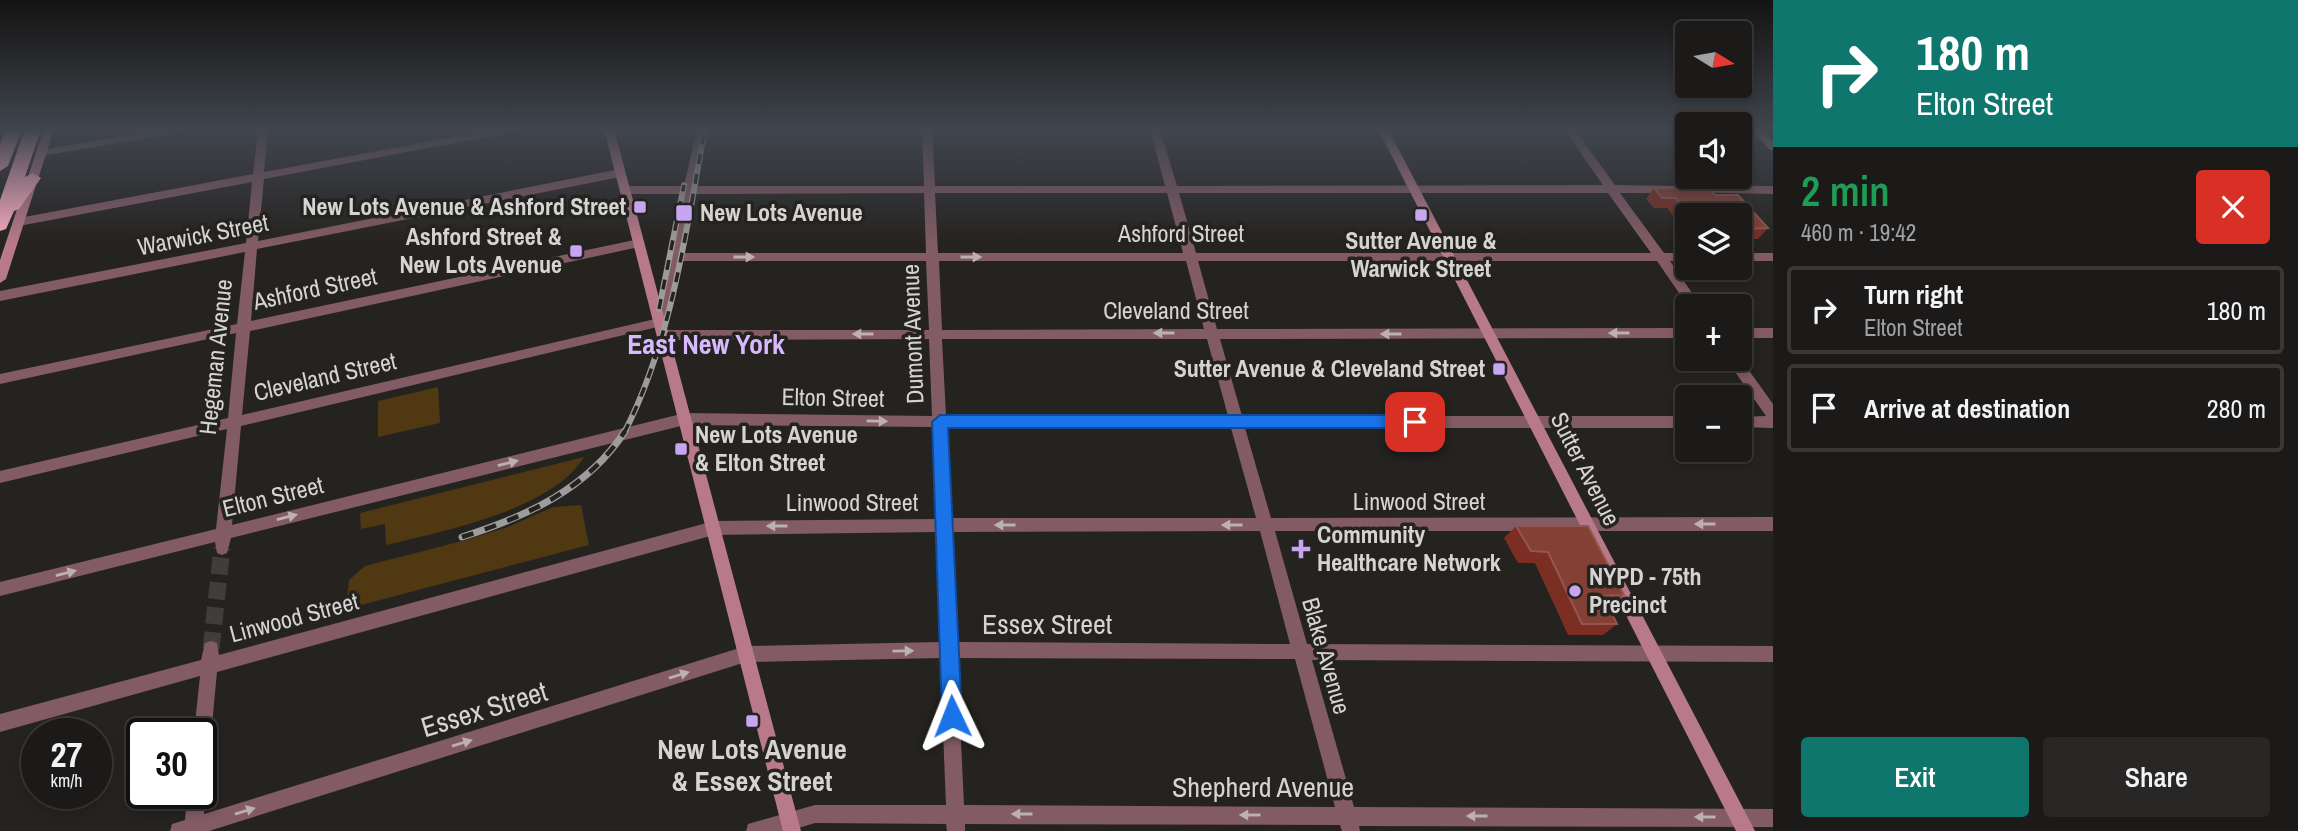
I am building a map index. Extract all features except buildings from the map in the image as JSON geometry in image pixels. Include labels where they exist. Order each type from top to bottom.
[{"type":"highway","points":[[7,222],[22,168]]},
{"type":"highway","points":[[7,222],[33,178]]},
{"type":"street","points":[[33,178],[36,168]]},
{"type":"street","name":"Hegeman Avenue","points":[[223,540],[260,168]]},
{"type":"street","points":[[0,279],[7,222],[298,168]]},
{"type":"street","points":[[619,168],[663,328],[790,825]]},
{"type":"street","points":[[663,328],[694,168]]},
{"type":"street","name":"Dumont Avenue","points":[[929,168],[956,822]]},
{"type":"street","name":"Blake Avenue","points":[[1166,168],[1349,823]]},
{"type":"street","name":"Sutter Avenue","points":[[1403,168],[1742,824]]},
{"type":"street","points":[[1596,168],[1686,294]]},
{"type":"street","name":"Warwick Street","points":[[0,296],[620,173]]},
{"type":"street","points":[[625,190],[1773,190]]},
{"type":"street","name":"Ashford Street","points":[[0,379],[639,243]]},
{"type":"street","name":"Ashford Street","points":[[675,257],[1675,257]]},
{"type":"street","points":[[1752,257],[1773,257]]},
{"type":"street","name":"Cleveland Street","points":[[0,477],[234,422],[663,328],[936,334],[1675,333]]},
{"type":"street","points":[[1752,333],[1773,333]]},
{"type":"street","points":[[1742,371],[1773,415]]},
{"type":"street","name":"Elton Street","points":[[0,589],[223,540],[685,419],[940,422],[1675,422]]},
{"type":"street","points":[[1752,422],[1773,422]]},
{"type":"street","name":"Linwood Street","points":[[0,723],[210,657],[714,528],[944,525],[1773,524]]},
{"type":"street","name":"Essex Street","points":[[188,830],[746,654],[949,650],[1773,654]]},
{"type":"street","points":[[204,718],[210,657]]},
{"type":"street","points":[[188,830],[193,809]]},
{"type":"street","name":"Shepherd Avenue","points":[[755,831],[790,825],[814,814],[956,822],[1742,824],[1773,817]]},
{"type":"shaded area","points":[[438,387],[440,423],[378,437],[378,401]]},
{"type":"shaded area","points":[[584,457],[569,475],[548,491],[494,516],[386,545],[385,524],[361,529],[360,513]]},
{"type":"shaded area","points":[[581,505],[589,545],[346,609],[349,580],[365,566],[508,527],[553,507]]},
{"type":"tunnel","points":[[211,649],[222,548]]},
{"type":"railway","points":[[625,431],[666,323],[698,168]]},
{"type":"railway","points":[[659,309],[684,185]]},
{"type":"railway","points":[[462,537],[532,510],[574,485],[593,469],[625,431]]},
{"type":"place","name":"New Lots Avenue & Ashford Street","points":[[640,207]]},
{"type":"place","name":"New Lots Avenue","points":[[684,213]]},
{"type":"place","name":"Sutter Avenue & Warwick Street","points":[[1421,215]]},
{"type":"place","name":"Ashford Street & New Lots Avenue","points":[[576,251]]},
{"type":"place","name":"Sutter Avenue & Cleveland Street","points":[[1499,369]]},
{"type":"place","name":"New Lots Avenue & Elton Street","points":[[681,449]]},
{"type":"place","name":"Community Healthcare Network","points":[[1301,549]]},
{"type":"place","name":"NYPD - 75th Precinct","points":[[1575,591]]},
{"type":"place","name":"New Lots Avenue & Essex Street","points":[[752,721]]},
{"type":"district","name":"East New York","points":[[706,344]]},
{"type":"route","points":[[952,716],[940,422],[1415,422]]}]
